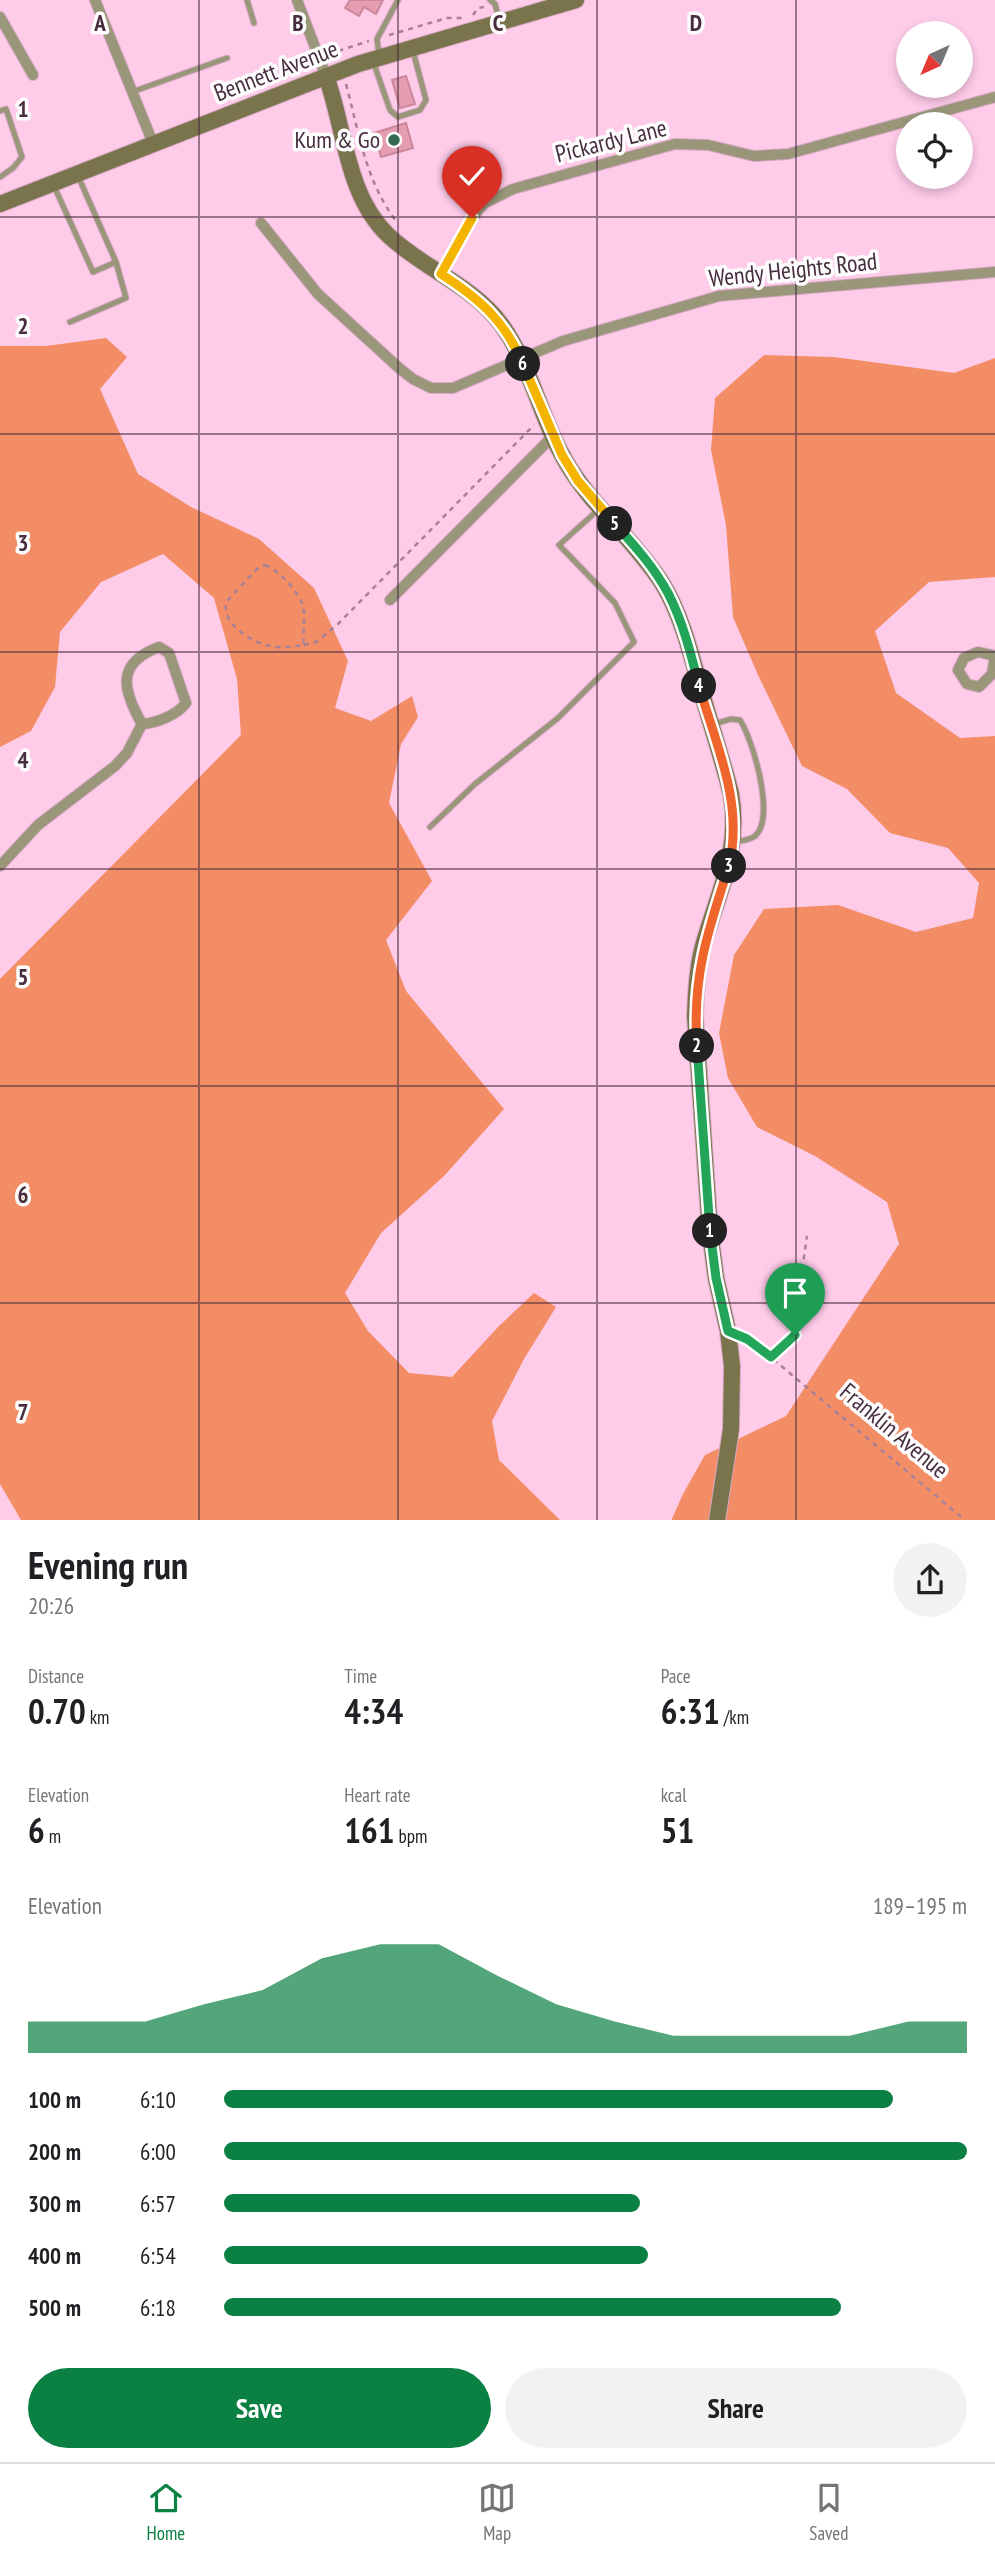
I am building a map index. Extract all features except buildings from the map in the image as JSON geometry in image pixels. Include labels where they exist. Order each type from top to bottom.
[{"type":"street","points":[[95,0],[153,144]]},
{"type":"street","points":[[297,0],[326,76],[365,205],[387,235],[415,258],[465,289],[488,308],[508,333],[569,468],[648,563],[667,592],[678,614],[732,794],[734,842],[730,864],[702,948],[695,1016],[710,1232],[717,1285],[728,1331],[733,1387],[726,1476],[717,1520]]},
{"type":"street","name":"Bennett Avenue","points":[[0,204],[326,76],[500,22],[539,5],[576,0]]},
{"type":"street","points":[[0,17],[33,75]]},
{"type":"street","name":"Pickardy Lane","points":[[441,274],[478,210],[496,196],[513,189],[675,144],[708,145],[754,156],[788,154],[995,97]]},
{"type":"street","name":"Wendy Heights Road","points":[[261,223],[318,294],[413,379],[431,388],[453,388],[563,341],[719,296],[995,272]]},
{"type":"street","points":[[390,600],[553,436]]},
{"type":"street","points":[[159,648],[169,653],[186,703],[177,712],[142,724],[135,713],[126,686],[127,673],[138,657],[159,648]]},
{"type":"street","points":[[0,866],[38,825],[121,759],[135,740],[142,724]]},
{"type":"lane","points":[[247,0],[254,23]]},
{"type":"lane","points":[[398,0],[377,38],[376,59],[390,110],[398,117],[420,110],[426,100],[412,48]]},
{"type":"lane","points":[[492,2],[500,22]]},
{"type":"lane","points":[[132,92],[227,58]]},
{"type":"lane","points":[[0,111],[6,109],[22,157],[13,169],[0,177]]},
{"type":"lane","points":[[70,322],[126,298],[116,262],[77,173]]},
{"type":"lane","points":[[52,183],[93,272],[116,262]]},
{"type":"lane","points":[[430,827],[475,784],[558,718],[634,642],[615,603],[559,545],[601,508]]},
{"type":"lane","points":[[711,725],[731,719],[740,720],[748,731],[764,785],[761,830],[753,838],[734,842]]},
{"type":"path","points":[[335,52],[447,18],[465,18],[492,2]]},
{"type":"path","points":[[347,85],[367,167],[379,197],[398,224]]},
{"type":"path","points":[[304,645],[301,603],[293,590],[270,566],[259,567],[227,601],[227,616],[242,632],[260,644],[279,648],[304,645],[316,642],[338,624],[545,416]]},
{"type":"path","points":[[771,1357],[793,1339],[799,1327],[802,1313],[801,1278],[807,1236]]},
{"type":"path","name":"Franklin Avenue","points":[[728,1331],[747,1339],[771,1357],[964,1520]]},
{"type":"shaded area","points":[[106,338],[127,357],[100,389],[138,474],[191,507],[259,539],[314,588],[348,661],[335,708],[371,721],[412,696],[418,717],[401,744],[389,803],[432,881],[386,940],[406,991],[504,1109],[444,1176],[381,1233],[345,1293],[368,1331],[409,1373],[452,1377],[534,1293],[556,1307],[524,1359],[492,1421],[499,1460],[560,1520],[21,1520],[0,1484],[0,979],[241,735],[237,679],[214,598],[163,554],[101,582],[60,632],[55,687],[31,731],[0,747],[0,346],[46,346]]},
{"type":"shaded area","points":[[764,355],[834,357],[954,373],[995,358],[995,577],[929,582],[875,631],[896,693],[960,738],[995,736],[995,1520],[671,1520],[705,1455],[786,1416],[899,1244],[887,1202],[815,1156],[757,1127],[728,1078],[719,1033],[734,955],[764,909],[838,905],[916,932],[973,918],[979,883],[948,848],[890,833],[847,789],[802,766],[733,617],[726,525],[711,450],[715,398]]},
{"type":"place","name":"Kum & Go","points":[[394,140]]},
{"type":"route","points":[[472,218],[441,274],[479,300],[508,333],[569,468],[637,548],[662,582],[678,614],[724,766],[732,794],[734,845],[702,948],[695,1016],[710,1232],[718,1292],[728,1331],[747,1339],[771,1357],[795,1335]]}]
